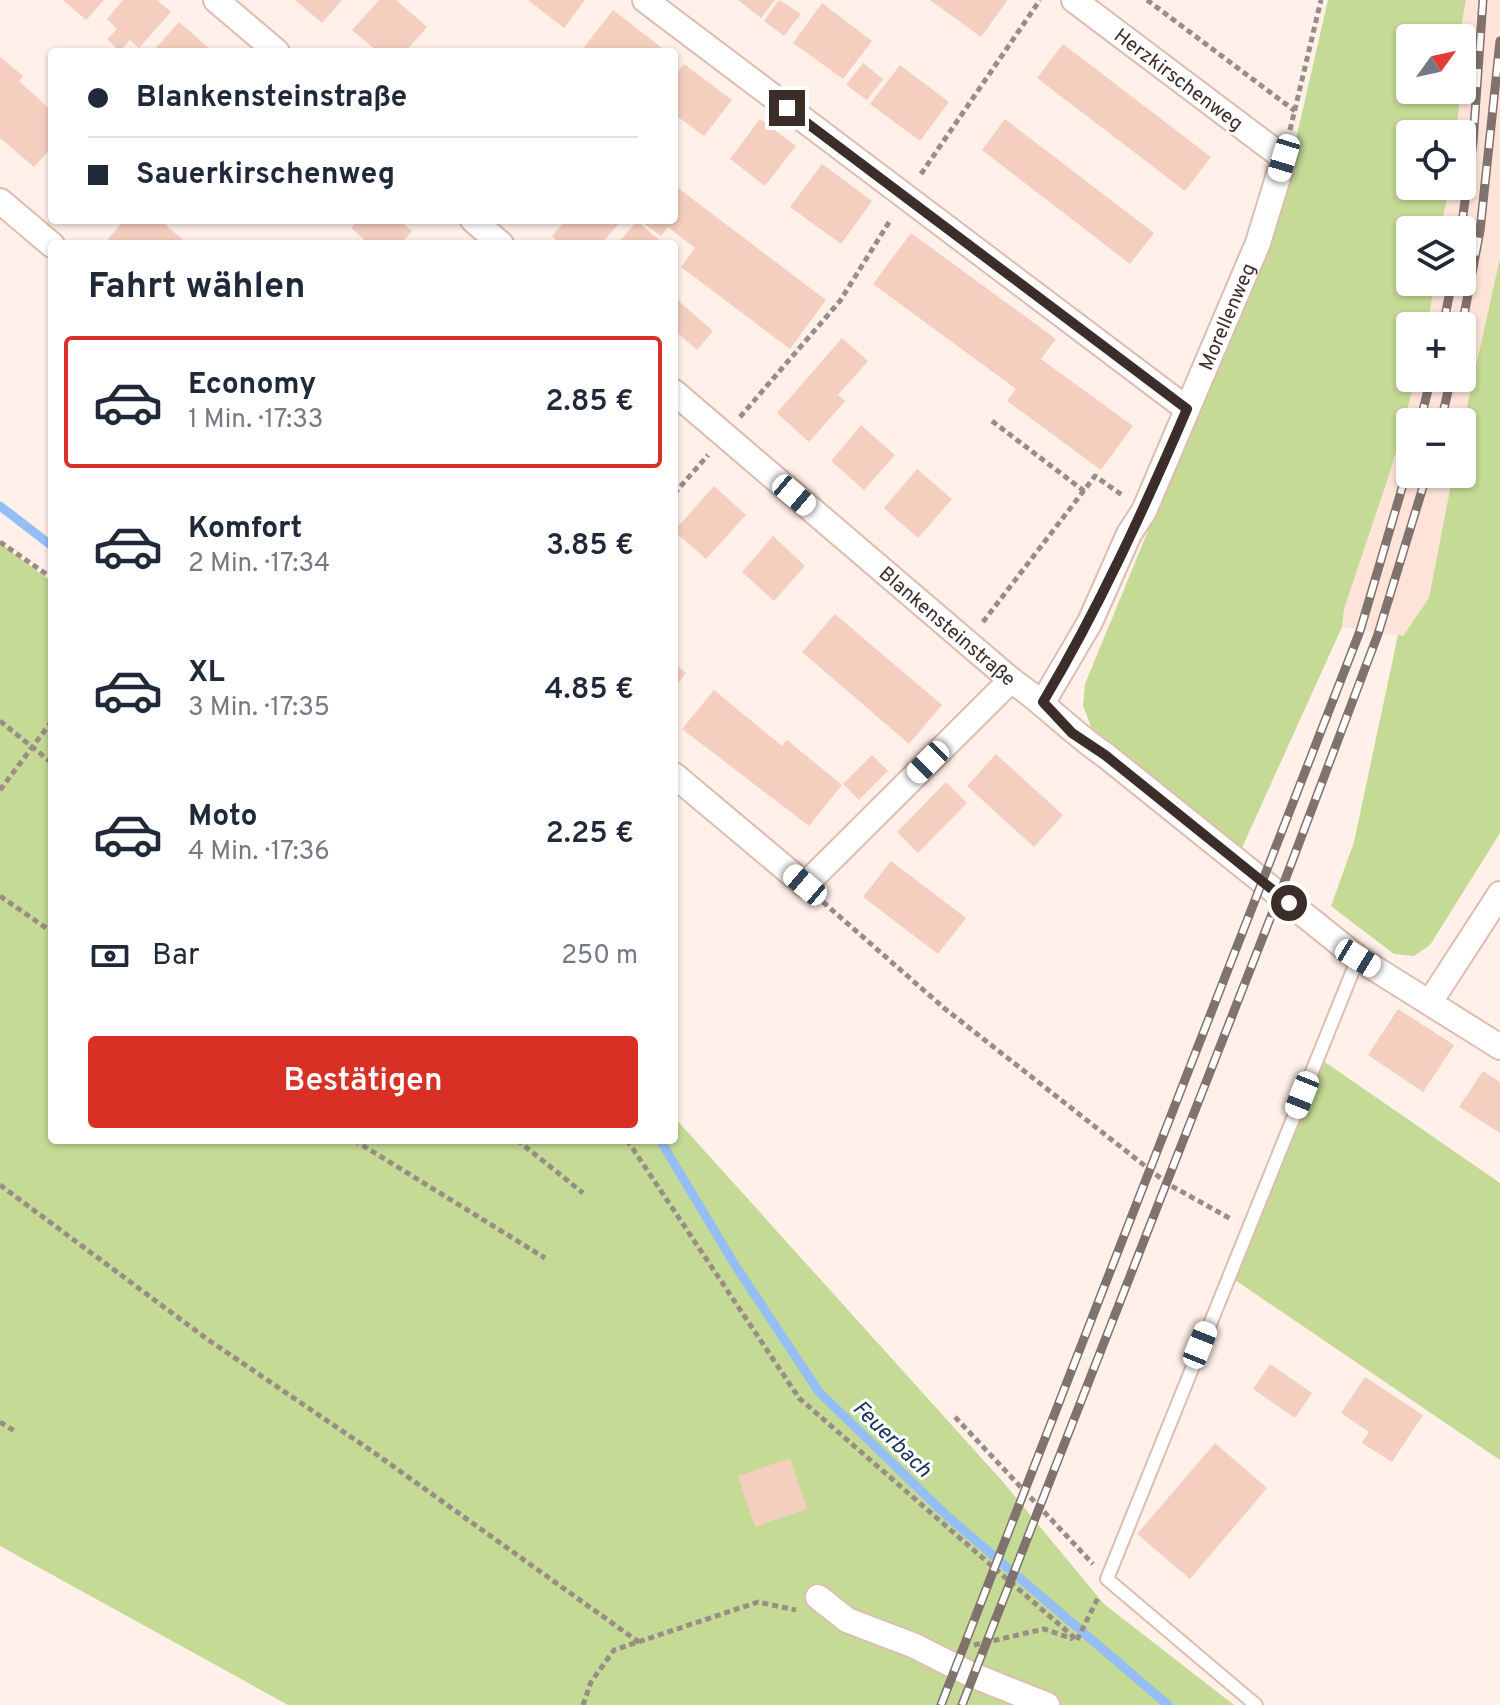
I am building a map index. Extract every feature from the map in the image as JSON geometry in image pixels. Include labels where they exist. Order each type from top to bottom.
[{"type":"street","points":[[216,0],[272,48]]},
{"type":"street","points":[[645,0],[1187,409]]},
{"type":"street","name":"Herzkirschenweg","points":[[1074,0],[1284,158]]},
{"type":"street","name":"Morellenweg","points":[[1043,702],[1090,622],[1129,534],[1144,511],[1258,243],[1284,158]]},
{"type":"street","points":[[0,201],[48,242]]},
{"type":"street","points":[[478,224],[496,240]]},
{"type":"street","name":"Blankensteinstraße","points":[[678,395],[1011,680],[1043,702],[1072,733],[1105,755],[1358,958],[1500,1047]]},
{"type":"street","points":[[678,778],[805,885],[1011,680]]},
{"type":"street","points":[[1430,1002],[1500,894]]},
{"type":"street","points":[[811,1604],[1047,1705]]},
{"type":"lane","points":[[1256,1705],[1107,1579],[1358,958]]},
{"type":"path","points":[[678,489],[840,301],[905,198],[1040,0]]},
{"type":"path","points":[[1147,0],[1295,111]]},
{"type":"path","points":[[1284,158],[1321,0]]},
{"type":"path","points":[[992,421],[1084,491]]},
{"type":"path","points":[[988,616],[1095,476]]},
{"type":"path","points":[[0,542],[48,575]]},
{"type":"path","points":[[0,721],[48,760]]},
{"type":"path","points":[[0,790],[48,726]]},
{"type":"path","points":[[805,885],[944,1008],[1168,1184],[1247,1228]]},
{"type":"path","points":[[0,896],[48,929]]},
{"type":"path","points":[[360,1144],[545,1258]]},
{"type":"path","points":[[522,1144],[583,1193]]},
{"type":"path","points":[[630,1144],[799,1398],[1077,1640]]},
{"type":"path","points":[[0,1185],[207,1339],[376,1454],[640,1643]]},
{"type":"path","points":[[955,1417],[1107,1579]]},
{"type":"path","points":[[0,1422],[16,1432]]},
{"type":"path","points":[[583,1705],[591,1682],[614,1650],[758,1602],[811,1604]]},
{"type":"path","points":[[1077,1640],[1095,1604]]},
{"type":"path","points":[[969,1646],[1044,1629],[1077,1640]]},
{"type":"shaded area","points":[[1466,0],[1500,0],[1500,258],[1476,366],[1476,312],[1430,312],[1432,296],[1476,296],[1476,216],[1443,216],[1447,200],[1476,200],[1476,120],[1458,120],[1460,104],[1476,104],[1476,24],[1462,24]]},
{"type":"shaded area","points":[[1411,392],[1470,392],[1467,408],[1407,408]]},
{"type":"shaded area","points":[[1396,450],[1396,488],[1450,488],[1429,598],[1403,636],[1342,627],[1344,609]]},
{"type":"green space","points":[[1328,0],[1466,0],[1462,24],[1396,24],[1396,104],[1459,104],[1458,120],[1396,120],[1396,200],[1447,200],[1443,216],[1396,216],[1396,296],[1432,296],[1430,312],[1396,312],[1396,392],[1412,392],[1408,408],[1396,408],[1396,451],[1391,469],[1344,609],[1342,627],[1240,852],[1094,735],[1083,705],[1085,684],[1279,213]]},
{"type":"green space","points":[[1500,258],[1500,833],[1430,945],[1414,956],[1394,954],[1331,906],[1354,842],[1398,635],[1403,636],[1429,598],[1450,488],[1476,488],[1476,408],[1467,408],[1470,392],[1476,392],[1476,366]]},
{"type":"green space","points":[[0,543],[48,579],[48,1144],[678,1144],[678,1121],[1003,1482],[1104,1604],[1234,1705],[288,1705],[0,1546]]},
{"type":"green space","points":[[1322,1060],[1500,1183],[1500,1460],[1235,1280]]},
{"type":"building","points":[[63,0],[104,0],[86,20]]},
{"type":"building","points":[[123,0],[157,0],[171,12],[139,48],[130,40],[123,48],[117,48],[107,39],[117,29],[107,19]]},
{"type":"building","points":[[295,0],[342,0],[322,23]]},
{"type":"building","points":[[379,0],[396,0],[427,27],[409,48],[373,48],[352,30]]},
{"type":"building","points":[[528,0],[585,0],[564,28]]},
{"type":"building","points":[[738,0],[775,0],[761,18]]},
{"type":"building","points":[[779,0],[801,14],[784,36],[764,21]]},
{"type":"building","points":[[930,0],[1005,0],[1007,1],[981,37]]},
{"type":"building","points":[[822,3],[872,41],[843,79],[793,43]]},
{"type":"building","points":[[613,10],[662,48],[585,48]]},
{"type":"building","points":[[179,22],[209,48],[156,48]]},
{"type":"building","points":[[1063,44],[1211,157],[1185,191],[1037,78]]},
{"type":"building","points":[[0,57],[23,76],[19,81],[48,107],[48,151],[34,167],[0,138]]},
{"type":"building","points":[[863,63],[883,79],[867,100],[846,85]]},
{"type":"building","points":[[684,64],[732,100],[704,136],[678,117],[678,72]]},
{"type":"building","points":[[900,65],[949,102],[920,141],[870,104]]},
{"type":"building","points":[[760,119],[796,146],[765,186],[730,159]]},
{"type":"building","points":[[1005,119],[1154,233],[1130,264],[982,150]]},
{"type":"building","points":[[822,164],[872,201],[841,244],[790,207]]},
{"type":"building","points":[[678,188],[826,300],[790,349],[681,267],[695,248],[668,227],[661,236],[644,224],[678,224]]},
{"type":"building","points":[[121,224],[165,224],[183,240],[109,240]]},
{"type":"building","points":[[354,224],[404,224],[412,231],[404,240],[364,240],[351,228]]},
{"type":"building","points":[[562,224],[618,224],[604,240],[556,240],[552,236]]},
{"type":"building","points":[[634,224],[640,224],[659,240],[621,240]]},
{"type":"building","points":[[911,233],[1056,339],[1041,359],[1133,426],[1101,470],[1007,401],[1016,389],[873,284]]},
{"type":"building","points":[[678,300],[713,331],[697,350],[678,333]]},
{"type":"building","points":[[842,338],[868,361],[838,395],[845,401],[809,442],[777,413]]},
{"type":"building","points":[[861,425],[895,455],[864,490],[831,461]]},
{"type":"building","points":[[917,469],[952,499],[918,538],[884,508]]},
{"type":"building","points":[[714,486],[746,515],[706,559],[678,534],[678,526]]},
{"type":"building","points":[[773,536],[805,566],[774,601],[742,572]]},
{"type":"building","points":[[835,614],[942,705],[909,744],[802,652]]},
{"type":"building","points":[[678,666],[686,673],[678,683]]},
{"type":"building","points":[[714,690],[782,746],[787,740],[842,785],[809,826],[682,729]]},
{"type":"building","points":[[996,754],[1063,815],[1034,847],[967,786]]},
{"type":"building","points":[[872,755],[888,771],[859,800],[843,784]]},
{"type":"building","points":[[946,782],[967,803],[918,853],[897,832]]},
{"type":"building","points":[[891,861],[966,918],[938,954],[863,897]]},
{"type":"building","points":[[1398,1009],[1454,1045],[1423,1092],[1368,1055]]},
{"type":"building","points":[[1483,1071],[1500,1082],[1500,1133],[1459,1107]]},
{"type":"building","points":[[1270,1364],[1312,1393],[1295,1418],[1253,1389]]},
{"type":"building","points":[[1365,1377],[1423,1415],[1392,1462],[1362,1443],[1369,1432],[1341,1413]]},
{"type":"building","points":[[1215,1443],[1267,1488],[1190,1579],[1137,1534]]},
{"type":"building","points":[[790,1458],[807,1509],[755,1527],[738,1476]]},
{"type":"waterway","name":"Feuerbach","points":[[0,506],[48,543]]},
{"type":"waterway","name":"Feuerbach","points":[[662,1144],[735,1265],[819,1392],[947,1516],[1168,1705]]},
{"type":"railway","points":[[1463,216],[1473,142],[1483,0]]},
{"type":"railway","points":[[1465,312],[1480,231],[1500,41]]},
{"type":"railway","points":[[1446,312],[1449,296]]},
{"type":"railway","points":[[1424,408],[1428,392]]},
{"type":"railway","points":[[1444,408],[1448,392]]},
{"type":"railway","points":[[941,1705],[1360,631],[1402,488]]},
{"type":"railway","points":[[962,1705],[1279,896],[1378,634],[1423,488]]},
{"type":"route","points":[[787,108],[1187,409],[1144,511],[1129,534],[1090,622],[1043,702],[1072,733],[1105,755],[1289,903]]}]
